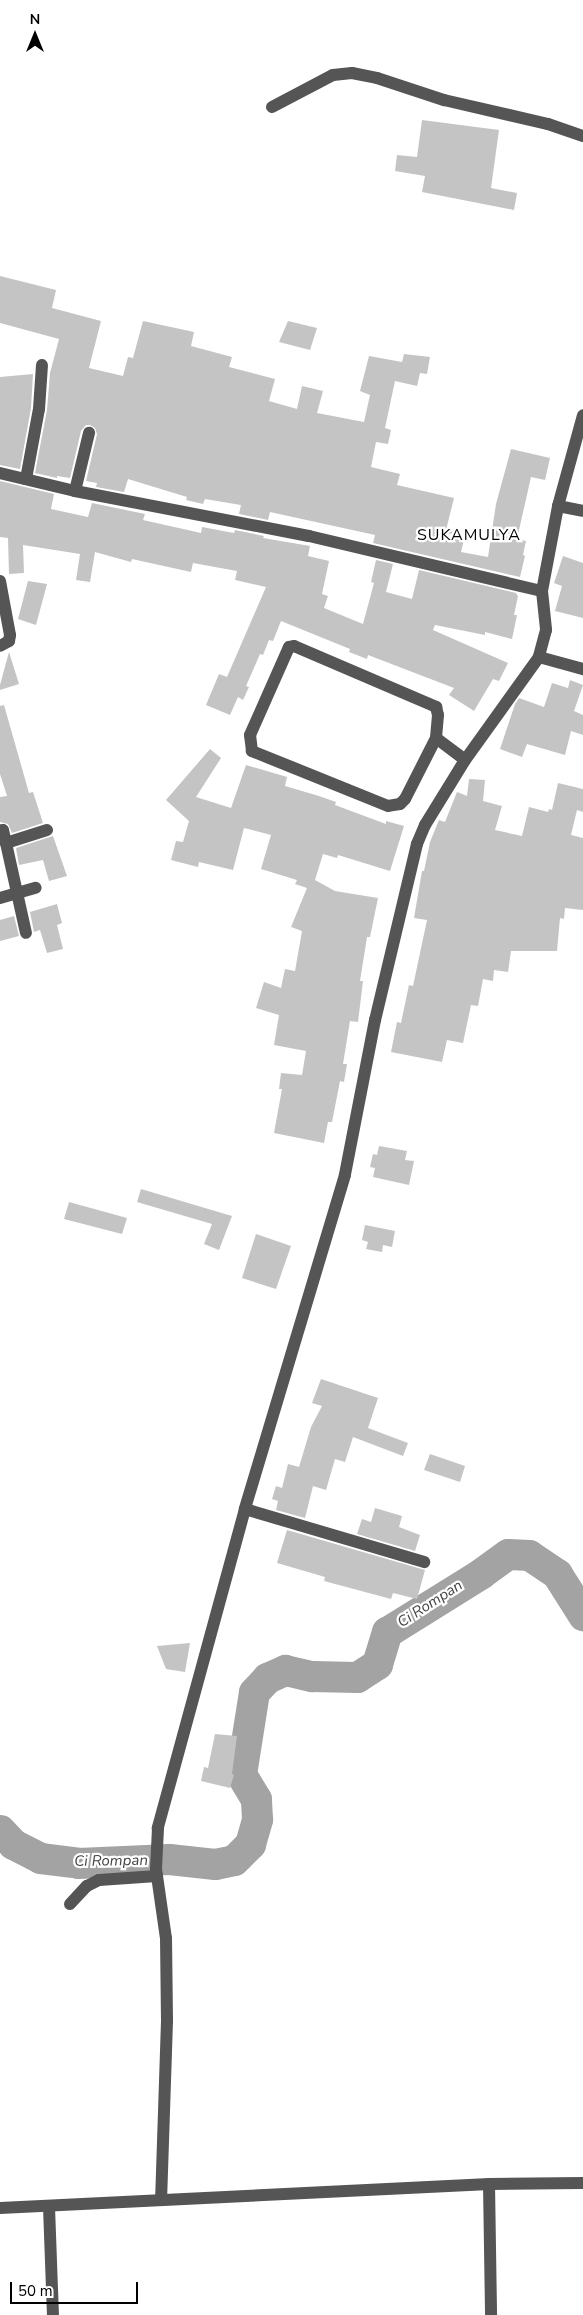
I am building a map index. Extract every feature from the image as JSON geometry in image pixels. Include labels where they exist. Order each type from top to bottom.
[{"type":"street","points":[[272,106],[333,75],[352,73],[376,78],[500,114],[548,124],[583,136]]},
{"type":"street","points":[[26,479],[40,409],[42,365]]},
{"type":"street","points":[[161,2199],[167,2021],[166,1938],[156,1852],[158,1828],[245,1509],[345,1175],[375,1020],[418,844],[424,825],[465,760],[539,657],[546,630],[542,591],[558,506],[583,415]]},
{"type":"street","points":[[75,491],[90,432]]},
{"type":"street","points":[[0,473],[75,491],[309,536],[542,591]]},
{"type":"street","points":[[558,506],[583,512]]},
{"type":"street","points":[[0,581],[10,635],[9,641],[0,646]]},
{"type":"street","points":[[294,646],[436,707],[438,716],[436,738],[405,799],[394,806],[388,806],[252,750],[250,741],[289,647],[294,646]]},
{"type":"street","points":[[539,657],[583,669]]},
{"type":"street","points":[[436,738],[465,760]]},
{"type":"street","points":[[26,932],[2,831],[47,830]]},
{"type":"street","points":[[0,898],[36,888]]},
{"type":"street","points":[[245,1509],[424,1562]]},
{"type":"street","points":[[70,1904],[87,1886],[99,1880],[157,1873]]},
{"type":"street","points":[[0,2208],[489,2184],[583,2183]]},
{"type":"street","points":[[489,2184],[491,2315]]},
{"type":"street","points":[[48,2207],[53,2315]]},
{"type":"building","points":[[422,120],[499,130],[491,188],[517,193],[514,210],[422,192],[425,176],[395,171],[397,155],[417,157]]},
{"type":"building","points":[[0,276],[56,290],[52,308],[101,321],[89,368],[123,376],[128,357],[133,358],[143,321],[194,332],[191,346],[232,357],[229,367],[275,379],[269,401],[297,409],[302,386],[323,391],[317,413],[364,422],[370,395],[360,391],[369,356],[402,362],[404,354],[430,357],[427,374],[420,373],[417,386],[395,381],[385,428],[391,430],[388,444],[376,442],[371,467],[400,474],[397,485],[454,498],[446,530],[465,535],[461,552],[488,557],[496,504],[511,449],[550,458],[545,480],[531,477],[517,539],[526,541],[520,577],[373,543],[375,535],[270,512],[268,520],[239,514],[241,505],[205,499],[203,504],[186,500],[187,497],[128,479],[124,492],[96,487],[97,483],[86,481],[97,434],[95,428],[90,425],[86,425],[81,431],[70,478],[57,476],[57,478],[35,473],[47,410],[50,373],[59,339],[0,323]]},
{"type":"building","points":[[288,321],[317,328],[310,350],[279,342]]},
{"type":"building","points":[[33,374],[31,408],[20,469],[0,465],[0,377]]},
{"type":"building","points":[[0,481],[54,494],[51,509],[88,517],[92,503],[145,514],[143,520],[201,533],[202,527],[234,533],[235,530],[264,536],[263,538],[310,546],[308,556],[329,561],[322,594],[328,596],[324,608],[363,624],[374,583],[371,582],[376,560],[393,564],[386,592],[412,599],[419,570],[516,593],[518,596],[514,615],[517,615],[512,639],[485,632],[485,635],[435,625],[433,630],[508,663],[499,681],[493,679],[474,711],[449,695],[454,688],[368,655],[367,659],[349,652],[350,649],[281,621],[273,641],[269,640],[263,655],[260,654],[246,686],[249,687],[243,700],[238,697],[230,715],[206,705],[219,674],[227,677],[266,587],[235,580],[237,571],[193,563],[191,572],[132,559],[131,562],[95,552],[90,582],[76,580],[80,554],[23,545],[24,573],[9,574],[8,538],[0,537]]},
{"type":"building","points":[[563,556],[583,563],[583,618],[555,611],[562,586],[554,583]]},
{"type":"building","points":[[28,581],[47,584],[36,625],[18,619]]},
{"type":"building","points":[[9,652],[19,684],[0,690],[0,685]]},
{"type":"building","points":[[570,680],[583,685],[574,711],[583,715],[583,735],[571,731],[565,755],[527,744],[522,757],[500,749],[515,704],[519,698],[544,707],[552,683],[568,688]]},
{"type":"building","points":[[4,705],[29,793],[33,792],[43,823],[12,833],[8,824],[0,822],[0,797],[7,796],[0,774],[0,706]]},
{"type":"building","points":[[210,749],[221,758],[196,797],[231,808],[246,765],[287,777],[285,786],[336,802],[335,805],[386,824],[386,821],[404,826],[390,871],[338,855],[337,858],[323,854],[315,880],[335,891],[378,898],[370,937],[367,937],[360,981],[363,981],[358,1022],[350,1021],[343,1064],[347,1064],[344,1082],[340,1081],[332,1122],[328,1122],[324,1143],[274,1133],[282,1089],[279,1089],[281,1073],[302,1075],[306,1051],[274,1045],[279,1015],[256,1008],[264,982],[281,988],[285,969],[295,971],[302,931],[291,927],[307,888],[295,884],[297,880],[261,869],[271,835],[244,828],[233,870],[199,862],[198,867],[171,860],[176,841],[183,842],[189,821],[166,800]]},
{"type":"building","points":[[469,779],[485,780],[483,801],[502,806],[495,830],[522,836],[529,807],[548,812],[549,809],[552,810],[558,783],[583,789],[583,812],[577,810],[571,835],[583,838],[583,910],[565,908],[564,919],[560,918],[557,951],[511,951],[508,972],[494,970],[493,981],[483,979],[478,1006],[471,1005],[463,1043],[447,1040],[442,1062],[391,1052],[397,1022],[401,1023],[409,985],[413,986],[427,920],[414,918],[422,871],[424,871],[430,842],[439,820],[445,822],[457,792],[467,796]]},
{"type":"building","points":[[53,836],[67,876],[49,881],[43,860],[19,865],[16,848]]},
{"type":"building","points":[[57,904],[62,923],[57,925],[63,949],[47,953],[40,930],[34,932],[30,912]]},
{"type":"building","points":[[14,916],[19,936],[0,941],[0,920]]},
{"type":"building","points":[[379,1146],[407,1151],[405,1160],[414,1161],[409,1185],[373,1177],[375,1168],[370,1167],[373,1154],[377,1155]]},
{"type":"building","points":[[141,1189],[232,1216],[219,1250],[204,1244],[212,1224],[137,1202]]},
{"type":"building","points":[[69,1202],[127,1218],[122,1234],[64,1219]]},
{"type":"building","points":[[365,1225],[395,1231],[392,1247],[383,1245],[382,1252],[366,1249],[368,1242],[362,1240]]},
{"type":"building","points":[[256,1234],[291,1246],[276,1289],[242,1278]]},
{"type":"building","points":[[321,1379],[378,1398],[368,1428],[408,1443],[403,1456],[353,1437],[345,1462],[335,1459],[326,1490],[313,1486],[305,1518],[276,1510],[278,1501],[272,1499],[276,1486],[282,1488],[288,1464],[299,1467],[311,1427],[322,1406],[312,1403]]},
{"type":"building","points":[[430,1454],[465,1466],[460,1482],[424,1470]]},
{"type":"building","points":[[375,1508],[402,1516],[399,1527],[420,1535],[415,1551],[357,1534],[362,1519],[371,1522]]},
{"type":"building","points":[[287,1530],[425,1570],[417,1599],[393,1593],[391,1599],[324,1581],[325,1577],[277,1563]]},
{"type":"building","points":[[190,1643],[185,1672],[166,1669],[157,1646]]},
{"type":"building","points":[[215,1734],[237,1736],[232,1774],[234,1775],[230,1788],[201,1781],[204,1767],[208,1768]]},
{"type":"waterway","name":"Ci Rompan","points":[[0,1830],[13,1844],[40,1858],[78,1863],[169,1859],[215,1864],[234,1860],[250,1844],[257,1819],[256,1799],[241,1774],[254,1692],[267,1678],[285,1670],[312,1676],[357,1677],[377,1664],[387,1632],[480,1574],[508,1554],[529,1555],[557,1574],[583,1615]]},
{"type":"district","name":"SUKAMULYA","points":[[469,535]]}]
